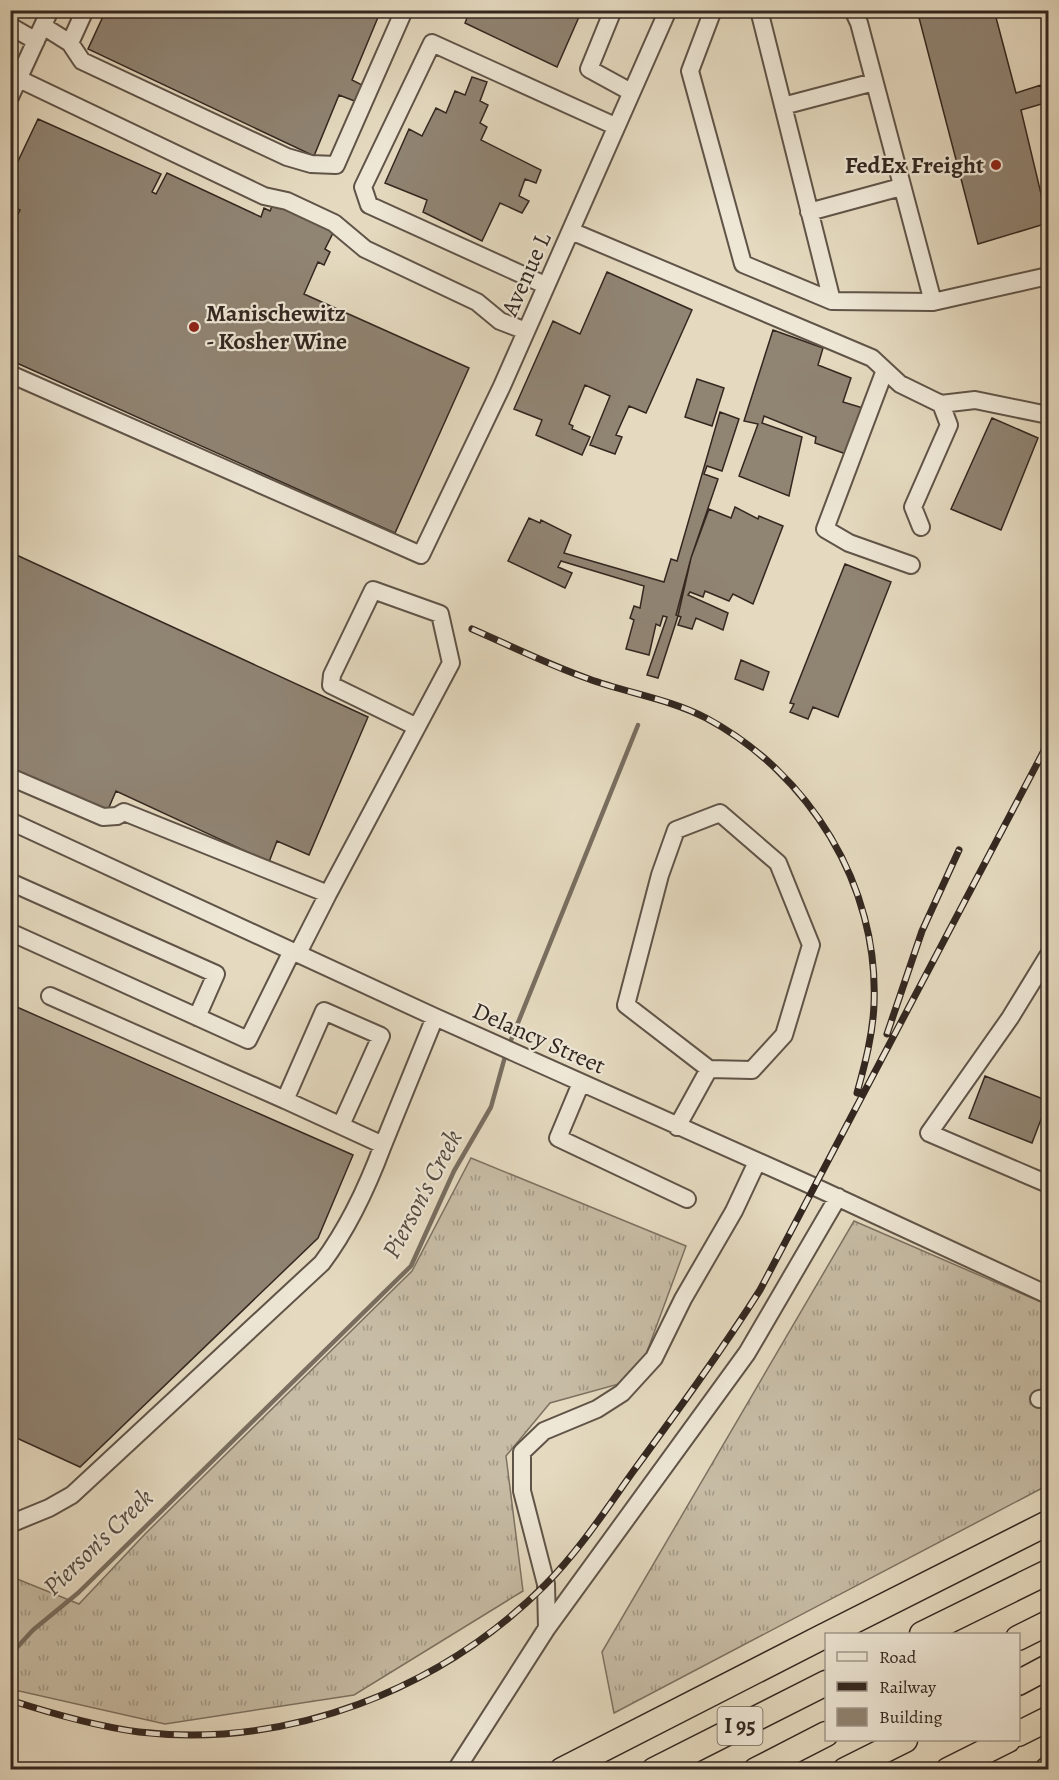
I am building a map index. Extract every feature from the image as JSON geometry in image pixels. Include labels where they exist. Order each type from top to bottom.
[{"type":"highway","points":[[831,1633],[1048,1523]]},
{"type":"highway","points":[[926,1633],[1048,1572]]},
{"type":"highway","points":[[1020,1637],[1048,1623]]},
{"type":"highway","points":[[562,1770],[825,1636]]},
{"type":"highway","points":[[1020,1682],[1048,1667]]},
{"type":"highway","name":"I 95","points":[[654,1770],[825,1684]]},
{"type":"highway","points":[[1020,1733],[1048,1719]]},
{"type":"highway","name":"I 95","points":[[756,1770],[825,1735]]},
{"type":"highway","points":[[845,1770],[903,1741]]},
{"type":"highway","points":[[948,1770],[1006,1741]]},
{"type":"street","points":[[70,43],[85,10]]},
{"type":"street","points":[[614,10],[590,69],[631,92]]},
{"type":"street","name":"Avenue L","points":[[10,374],[421,555],[526,331],[668,10]]},
{"type":"street","points":[[713,10],[690,71],[742,264],[832,301],[933,302],[1048,276]]},
{"type":"street","points":[[759,10],[832,301]]},
{"type":"street","points":[[853,10],[859,23],[933,302]]},
{"type":"street","points":[[10,97],[46,18],[70,43],[82,61],[287,157],[311,164],[336,165],[402,15]]},
{"type":"street","points":[[10,27],[36,42]]},
{"type":"street","points":[[545,285],[369,205],[363,187],[432,43],[615,126]]},
{"type":"street","points":[[19,79],[264,196],[287,201],[334,223],[365,249],[477,302],[500,321],[526,331]]},
{"type":"street","points":[[783,106],[874,82]]},
{"type":"street","points":[[809,212],[901,187]]},
{"type":"street","points":[[571,231],[872,358],[900,384],[941,404],[975,400],[1048,416]]},
{"type":"street","points":[[885,370],[825,529],[849,543],[911,565]]},
{"type":"street","points":[[921,527],[913,507],[949,424],[941,404]]},
{"type":"street","points":[[10,932],[248,1040],[328,894],[417,727],[451,663],[440,614],[373,590],[332,675],[331,685],[417,727]]},
{"type":"street","points":[[10,777],[103,817],[117,816],[124,812],[328,894]]},
{"type":"street","points":[[720,813],[778,863],[811,945],[784,1035],[752,1070],[709,1069],[626,1005],[660,875],[676,830],[720,813]]},
{"type":"street","name":"Delancy Street","points":[[10,821],[435,1017],[838,1197],[1048,1295]]},
{"type":"street","points":[[10,882],[216,974],[197,1017]]},
{"type":"street","points":[[1048,956],[1010,1018],[929,1133],[1048,1184]]},
{"type":"street","points":[[50,996],[383,1145]]},
{"type":"street","points":[[285,1100],[324,1011],[381,1036],[341,1125]]},
{"type":"street","points":[[10,1524],[49,1508],[72,1495],[322,1263],[345,1233],[369,1183],[435,1017]]},
{"type":"street","points":[[677,1126],[709,1069]]},
{"type":"street","points":[[581,1083],[558,1138],[687,1199]]},
{"type":"street","points":[[547,1628],[546,1584],[522,1491],[522,1452],[544,1431],[597,1409],[622,1393],[654,1358],[757,1162]]},
{"type":"street","points":[[456,1770],[547,1628],[747,1353],[838,1197]]},
{"type":"green space","points":[[471,1158],[686,1246],[637,1379],[550,1403],[506,1456],[523,1591],[354,1695],[165,1724],[10,1689],[10,1576],[79,1604],[146,1533],[412,1271]]},
{"type":"green space","points":[[854,1221],[1048,1305],[1048,1485],[614,1713],[602,1652]]},
{"type":"building","points":[[106,10],[381,10],[352,80],[364,86],[357,102],[339,95],[314,156],[88,49]]},
{"type":"building","points":[[470,10],[582,10],[557,67],[465,23]]},
{"type":"building","name":"FedEx Freight","points":[[917,10],[994,10],[1016,93],[1041,85],[1045,103],[1021,110],[1048,223],[978,244]]},
{"type":"building","points":[[472,77],[487,82],[480,101],[488,105],[480,123],[487,127],[481,140],[541,170],[536,183],[525,179],[519,196],[529,201],[522,213],[500,203],[482,241],[423,212],[427,200],[385,183],[409,129],[422,136],[436,108],[446,113],[455,91],[465,95]]},
{"type":"building","name":"Manischewitz - Kosher Wine","points":[[38,119],[161,174],[152,192],[156,194],[167,173],[261,217],[264,208],[270,211],[273,204],[334,231],[325,249],[330,252],[324,265],[318,262],[304,294],[469,368],[395,533],[10,360],[10,280],[16,270],[10,268],[10,230],[20,210],[10,205],[10,178]]},
{"type":"building","points":[[607,272],[692,310],[646,413],[629,406],[616,435],[622,437],[615,454],[590,445],[610,396],[585,385],[569,424],[573,426],[572,429],[590,437],[582,455],[536,435],[542,420],[514,409],[553,321],[580,334]]},
{"type":"building","points":[[773,330],[823,348],[818,365],[851,378],[843,402],[863,408],[846,454],[815,443],[816,437],[764,416],[762,423],[802,437],[789,496],[739,476],[758,424],[744,421]]},
{"type":"building","points":[[697,379],[724,388],[712,426],[685,417]]},
{"type":"building","points":[[720,412],[739,419],[722,471],[707,466],[704,474],[718,479],[691,558],[678,616],[658,678],[647,675],[667,617],[663,616],[660,626],[656,624],[649,655],[626,649],[634,620],[630,618],[634,606],[640,608],[644,586],[561,561],[558,567],[572,573],[565,588],[508,561],[529,518],[540,523],[541,520],[571,535],[564,553],[664,582],[671,559],[677,561]]},
{"type":"building","points":[[992,418],[1038,438],[1001,530],[951,509]]},
{"type":"building","points":[[735,507],[758,519],[759,516],[783,526],[753,604],[733,594],[729,601],[705,591],[703,597],[690,592],[688,595],[728,613],[723,630],[696,618],[692,629],[678,625],[681,617],[676,615],[691,558],[709,509],[731,518]]},
{"type":"building","points":[[10,552],[368,717],[309,855],[277,841],[269,862],[116,791],[107,812],[10,768]]},
{"type":"building","points":[[845,564],[891,582],[838,717],[813,707],[808,719],[790,712],[794,704],[790,703]]},
{"type":"building","points":[[741,660],[769,672],[763,690],[735,679]]},
{"type":"building","points":[[10,1004],[353,1155],[318,1238],[80,1467],[10,1435]]},
{"type":"building","points":[[985,1076],[1048,1101],[1032,1143],[969,1118]]},
{"type":"waterway","name":"Pierson's Creek","points":[[509,1045],[638,725]]},
{"type":"waterway","name":"Pierson's Creek","points":[[10,1655],[33,1630],[78,1593],[411,1266],[454,1171],[491,1107],[506,1053]]},
{"type":"railway","points":[[472,629],[574,674],[663,701],[706,718],[743,741],[776,769],[806,801],[830,837],[850,876],[864,917],[872,960],[874,1004],[872,1026],[857,1093]]},
{"type":"railway","points":[[10,1700],[74,1719],[139,1732],[195,1735],[251,1731],[305,1721],[358,1704],[410,1682],[458,1655],[504,1622],[545,1585],[580,1545],[714,1360],[760,1290],[1048,743]]},
{"type":"railway","points":[[887,1034],[922,931],[959,850]]},
{"type":"place","name":"FedEx Freight","points":[[996,165]]},
{"type":"place","name":"Manischewitz - Kosher Wine","points":[[194,327]]}]
